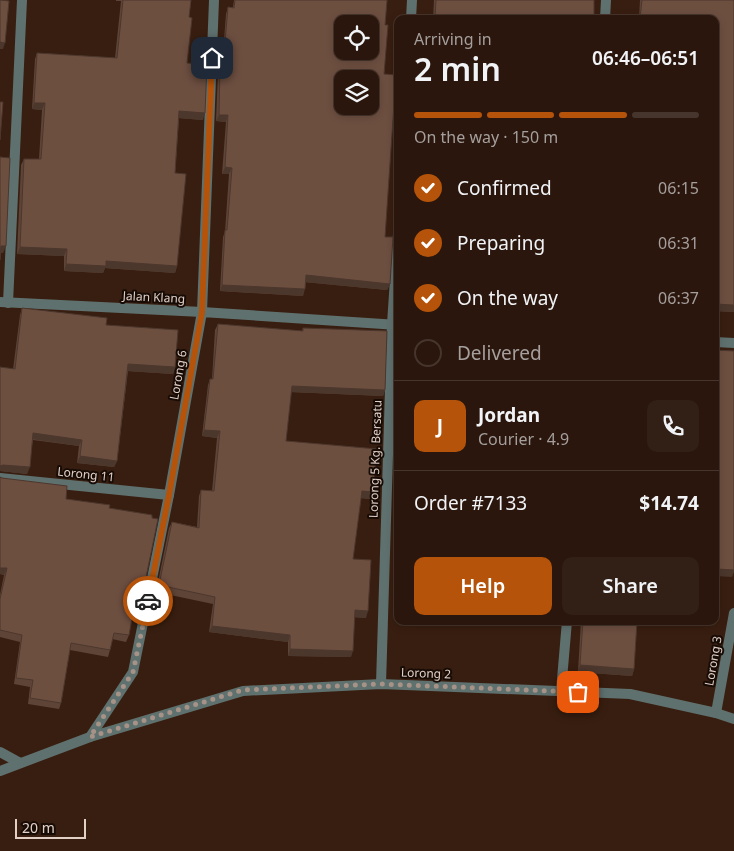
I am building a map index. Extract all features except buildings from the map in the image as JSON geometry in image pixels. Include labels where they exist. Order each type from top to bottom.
[{"type":"street","points":[[4,303],[22,0]]},
{"type":"street","name":"Lorong 6","points":[[90,737],[133,672],[169,495],[202,312],[214,0]]},
{"type":"street","points":[[410,15],[412,0]]},
{"type":"street","points":[[605,15],[606,0]]},
{"type":"street","name":"Jalan Klang","points":[[4,303],[202,312],[394,324]]},
{"type":"street","points":[[719,342],[734,344]]},
{"type":"street","name":"Lorong 5 Kg. Bersatu","points":[[381,684],[394,350]]},
{"type":"street","name":"Lorong 11","points":[[0,478],[169,495]]},
{"type":"street","name":"Lorong 3","points":[[716,713],[734,613]]},
{"type":"street","points":[[561,691],[567,625]]},
{"type":"street","name":"Lorong 2","points":[[0,771],[90,737],[243,690],[381,684],[630,694],[716,713],[734,719]]},
{"type":"street","points":[[0,752],[20,763]]},
{"type":"way so far","points":[[148,601],[133,672],[90,737],[243,690],[381,684],[578,692]]},
{"type":"route","points":[[148,601],[202,312],[212,58]]}]
